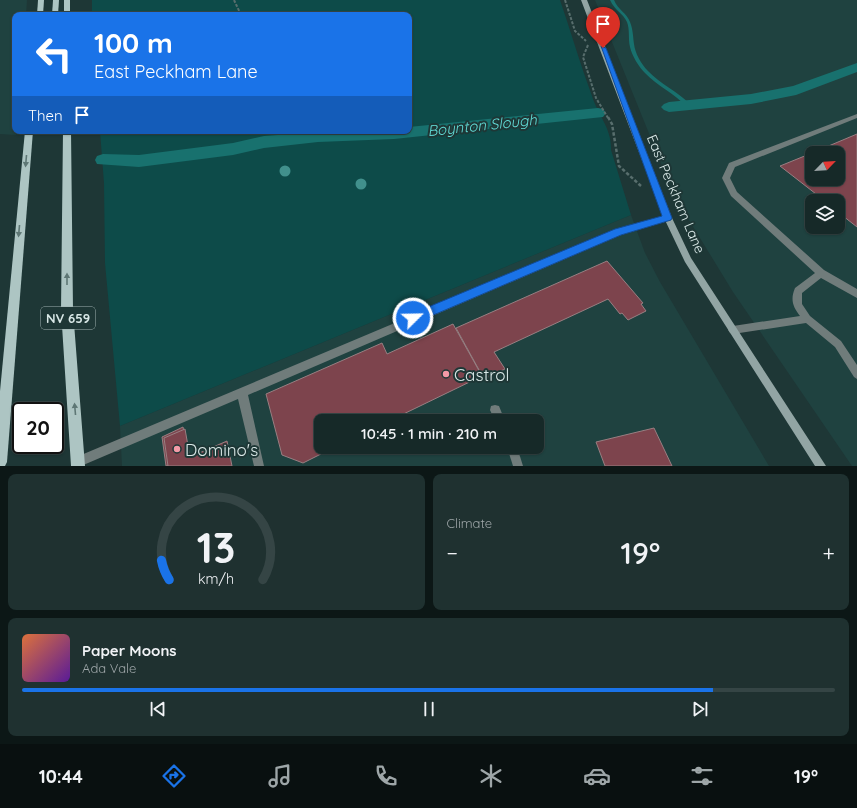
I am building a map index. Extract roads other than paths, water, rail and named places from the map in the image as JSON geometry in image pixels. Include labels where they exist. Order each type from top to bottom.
[{"type":"main road","points":[[40,12],[41,0]]},
{"type":"main road","points":[[55,12],[56,0]]},
{"type":"main road","points":[[67,0],[67,12]]},
{"type":"main road","points":[[0,462],[29,134]]},
{"type":"main road","name":"NV 659","points":[[67,134],[67,310],[78,464]]},
{"type":"street","name":"East Peckham Lane","points":[[584,0],[657,191],[688,260],[816,463]]},
{"type":"lane","points":[[857,116],[732,165],[726,178],[734,194],[821,273],[857,294]]},
{"type":"lane","points":[[78,464],[242,392],[612,234],[668,218]]},
{"type":"lane","points":[[821,273],[798,290],[797,305],[807,319],[838,344],[857,374]]},
{"type":"lane","points":[[733,330],[807,319]]},
{"type":"lane","points":[[242,392],[259,466]]},
{"type":"lane","points":[[495,410],[497,414]]},
{"type":"lane","points":[[514,454],[518,466]]},
{"type":"waterway","points":[[612,0],[615,7],[629,22],[632,46],[642,67],[652,78],[679,96],[688,105]]},
{"type":"waterway","points":[[669,107],[751,99],[796,90],[857,67]]},
{"type":"waterway","name":"Boynton Slough","points":[[412,132],[598,113]]},
{"type":"waterway","name":"Boynton Slough","points":[[103,160],[139,161],[233,149],[264,142],[318,137],[394,134]]},
{"type":"place","name":"Castrol","points":[[446,374]]},
{"type":"place","name":"Domino's","points":[[177,449]]}]
